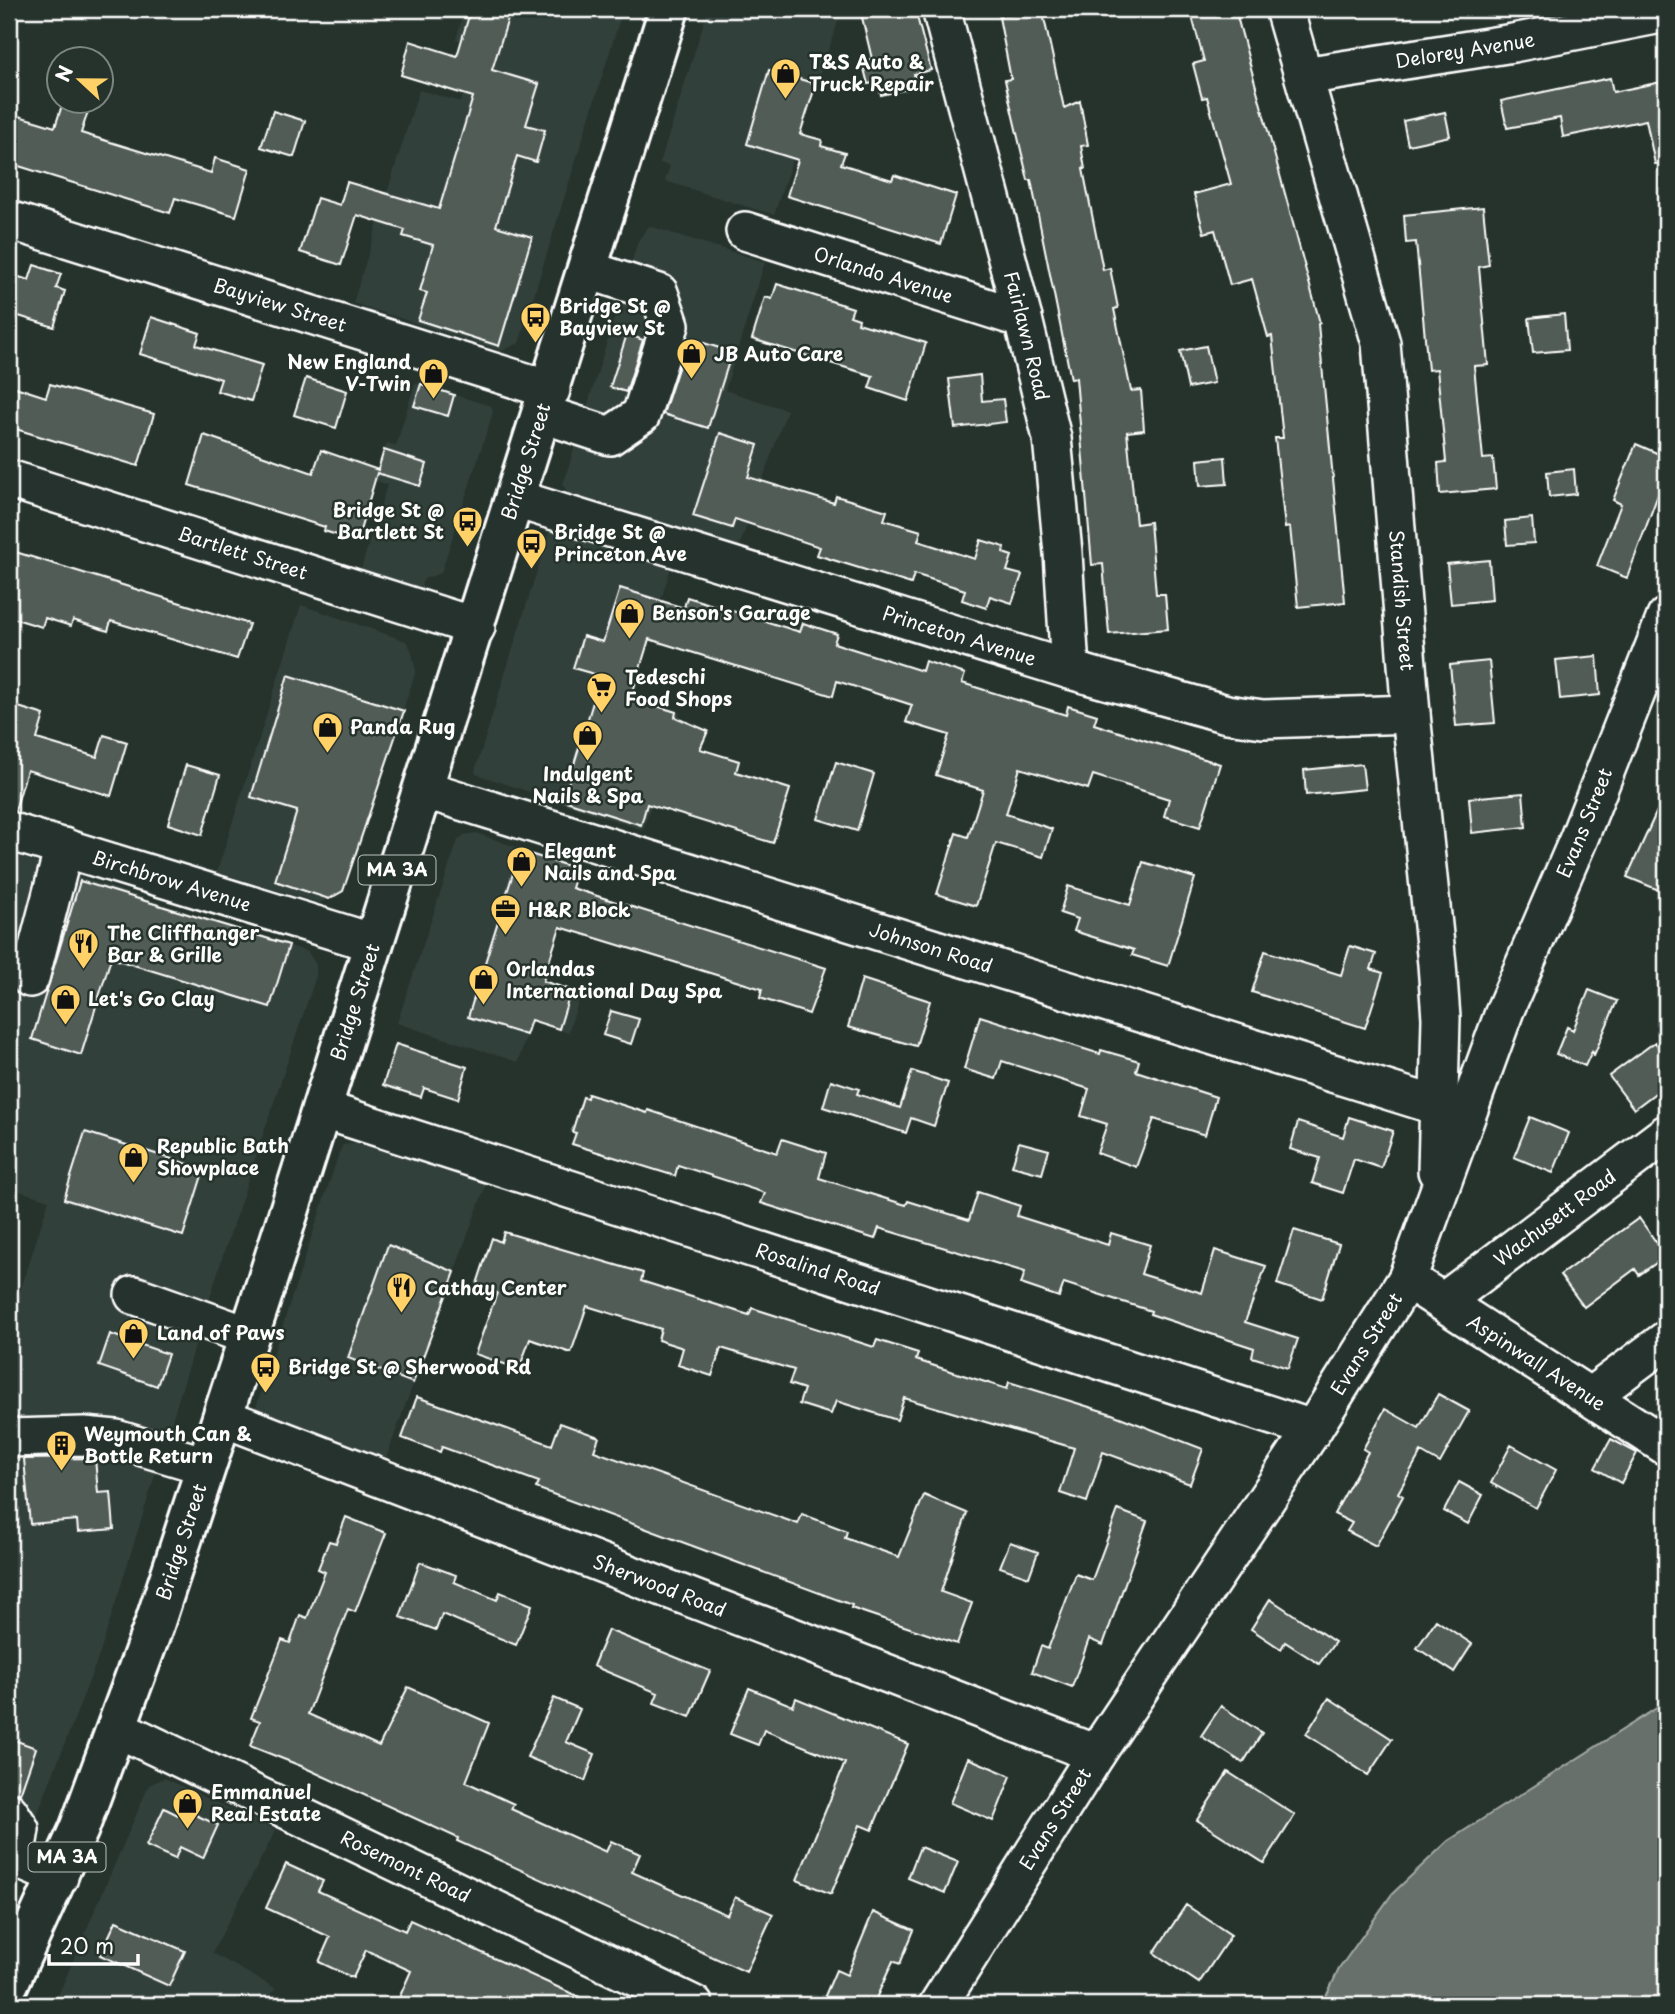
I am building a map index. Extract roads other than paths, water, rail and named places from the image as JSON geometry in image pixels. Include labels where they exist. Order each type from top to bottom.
[{"type":"main road","name":"Bridge Street","points":[[9,1983],[59,1877],[117,1728],[206,1466],[476,627],[669,9]]},
{"type":"street","name":"Fairlawn Road","points":[[941,9],[1052,438],[1070,670]]},
{"type":"street","name":"Standish Street","points":[[1284,9],[1381,343],[1411,713],[1441,1018],[1436,1203]]},
{"type":"street","name":"Delorey Avenue","points":[[1304,76],[1513,43],[1666,13]]},
{"type":"street","name":"Bayview Street","points":[[9,220],[547,402],[610,436],[641,415],[670,325],[659,293],[588,270]]},
{"type":"street","name":"Orlando Avenue","points":[[745,231],[1023,319]]},
{"type":"street","name":"Bartlett Street","points":[[9,479],[476,627]]},
{"type":"street","name":"Princeton Avenue","points":[[516,499],[1070,670],[1227,715],[1263,719],[1411,713]]},
{"type":"street","name":"Evans Street","points":[[937,2005],[1096,1755],[1312,1429],[1407,1279],[1505,1010],[1578,838],[1666,617]]},
{"type":"street","name":"Johnson Road","points":[[423,789],[1438,1106]]},
{"type":"street","name":"Birchbrow Avenue","points":[[9,831],[374,943]]},
{"type":"street","points":[[30,978],[64,848]]},
{"type":"street","name":"Rosalind Road","points":[[321,1109],[1312,1429]]},
{"type":"street","name":"Wachusett Road","points":[[1443,1302],[1666,1134]]},
{"type":"street","name":"Aspinwall Avenue","points":[[1407,1279],[1666,1446]]},
{"type":"street","points":[[134,1295],[249,1335]]},
{"type":"street","points":[[1591,1396],[1666,1340]]},
{"type":"street","name":"Sherwood Road","points":[[222,1417],[1096,1755]]},
{"type":"street","points":[[9,1438],[84,1436],[116,1439],[206,1466]]},
{"type":"street","name":"Rosemont Road","points":[[117,1728],[694,2005]]},
{"type":"street","points":[[9,1812],[20,1829],[12,1857],[59,1877]]},
{"type":"place","name":"T&S Auto & Truck Repair","points":[[786,100]]},
{"type":"place","name":"Bridge St @ Bayview St","points":[[536,344]]},
{"type":"place","name":"JB Auto Care","points":[[691,381]]},
{"type":"place","name":"New England V-Twin","points":[[434,400]]},
{"type":"place","name":"Bridge St @ Bartlett St","points":[[467,548]]},
{"type":"place","name":"Bridge St @ Princeton Ave","points":[[531,570]]},
{"type":"place","name":"Benson's Garage","points":[[629,640]]},
{"type":"place","name":"Tedeschi Food Shops","points":[[602,715]]},
{"type":"place","name":"Panda Rug","points":[[327,754]]},
{"type":"place","name":"Indulgent Nails & Spa","points":[[588,762]]},
{"type":"place","name":"Elegant Nails and Spa","points":[[521,889]]},
{"type":"place","name":"H&R Block","points":[[505,937]]},
{"type":"place","name":"The Cliffhanger Bar & Grille","points":[[84,971]]},
{"type":"place","name":"Orlandas International Day Spa","points":[[483,1007]]},
{"type":"place","name":"Let's Go Clay","points":[[65,1026]]},
{"type":"place","name":"Republic Bath Showplace","points":[[134,1184]]},
{"type":"place","name":"Cathay Center","points":[[401,1315]]},
{"type":"place","name":"Land of Paws","points":[[134,1360]]},
{"type":"place","name":"Bridge St @ Sherwood Rd","points":[[265,1394]]},
{"type":"place","name":"Weymouth Can & Bottle Return","points":[[61,1472]]},
{"type":"place","name":"Emmanuel Real Estate","points":[[188,1830]]}]
